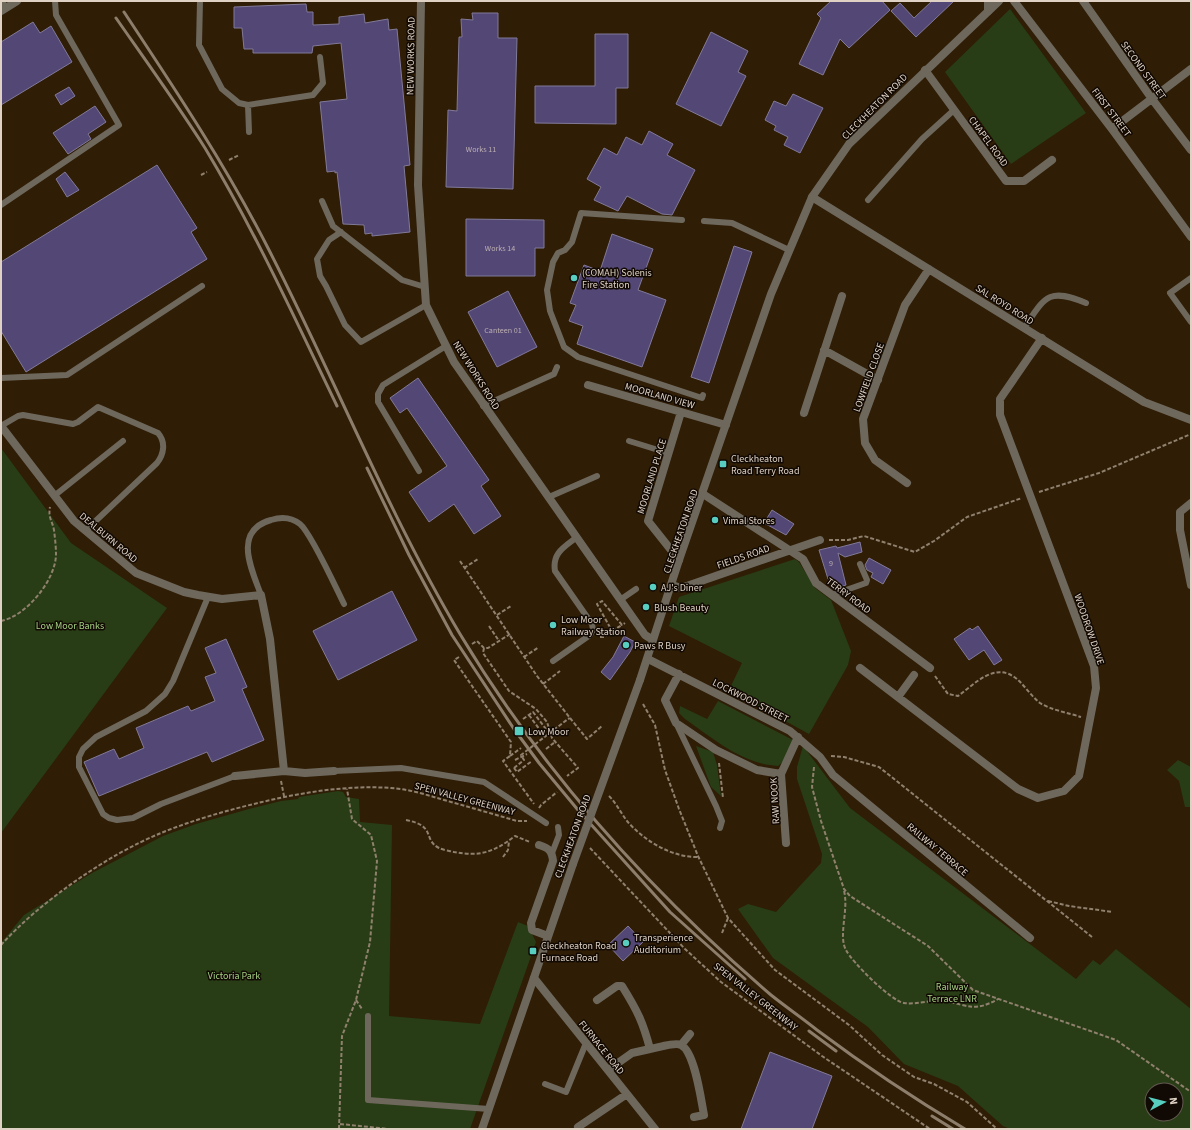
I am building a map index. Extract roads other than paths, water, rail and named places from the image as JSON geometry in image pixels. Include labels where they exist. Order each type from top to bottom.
[{"type":"street","points":[[3,6],[17,1]]},
{"type":"street","name":"NEW WORKS ROAD","points":[[421,1],[418,185],[426,305],[454,362],[483,406],[549,497],[644,634],[653,640]]},
{"type":"street","points":[[988,1],[988,10]]},
{"type":"street","name":"CLECKHEATON ROAD","points":[[482,1129],[573,864],[648,658],[679,560],[771,294],[812,197],[849,144],[998,1]]},
{"type":"street","name":"FIRST STREET","points":[[1014,1],[1112,129],[1191,237]]},
{"type":"street","name":"SECOND STREET","points":[[1083,1],[1152,99],[1191,150]]},
{"type":"street","points":[[1112,129],[1191,69]]},
{"type":"street","name":"CHAPEL ROAD","points":[[925,70],[1006,181],[1024,181],[1052,160]]},
{"type":"street","name":"SAL ROYD ROAD","points":[[812,197],[1144,402],[1191,420]]},
{"type":"street","name":"LOWFIELD CLOSE","points":[[907,483],[875,460],[865,443],[863,419],[905,305],[929,269]]},
{"type":"street","points":[[804,413],[842,296]]},
{"type":"street","name":"WOODROW DRIVE","points":[[860,668],[1018,789],[1038,798],[1064,791],[1079,776],[1096,688],[1094,666],[1000,415],[1000,399],[1042,338]]},
{"type":"street","points":[[824,350],[878,380]]},
{"type":"street","name":"MOORLAND VIEW","points":[[588,385],[726,425]]},
{"type":"street","name":"MOORLAND PLACE","points":[[679,560],[648,520],[681,412]]},
{"type":"street","name":"DEALBURN ROAD","points":[[1,426],[74,521],[136,573],[184,592],[208,597],[222,599],[261,595]]},
{"type":"street","name":"TERRY ROAD","points":[[703,494],[803,559],[816,583],[930,668]]},
{"type":"street","points":[[1191,503],[1180,512],[1180,530],[1191,585]]},
{"type":"street","name":"FIELDS ROAD","points":[[672,585],[681,588],[820,540]]},
{"type":"street","points":[[261,595],[270,639],[284,771]]},
{"type":"street","name":"LOCKWOOD STREET","points":[[648,658],[790,730],[820,757],[833,775]]},
{"type":"street","points":[[679,674],[665,700],[676,723],[716,750],[757,770],[781,774]]},
{"type":"street","points":[[898,697],[914,675]]},
{"type":"street","name":"RAW NOOK","points":[[786,843],[781,774],[798,737]]},
{"type":"street","points":[[235,776],[284,771],[305,773],[334,771]]},
{"type":"street","name":"RAILWAY TERRACE","points":[[833,775],[1030,938]]},
{"type":"street","points":[[539,845],[548,848],[552,853],[553,862],[531,923],[532,930],[548,936]]},
{"type":"street","name":"FURNACE ROAD","points":[[534,978],[655,1129]]},
{"type":"street","points":[[597,1000],[617,986],[622,986],[638,1011],[650,1049]]},
{"type":"street","points":[[608,1070],[632,1054],[650,1049],[681,1045],[690,1034]]},
{"type":"street","points":[[681,1045],[693,1062],[704,1115],[694,1117]]},
{"type":"street","points":[[578,1127],[627,1094]]},
{"type":"lane","points":[[1,205],[119,125],[56,15],[56,1]]},
{"type":"lane","points":[[200,1],[198,45],[222,89],[239,103],[248,105],[313,95],[323,83],[320,57]]},
{"type":"lane","points":[[248,105],[249,132]]},
{"type":"lane","points":[[868,200],[922,139],[954,110]]},
{"type":"lane","points":[[322,201],[333,226],[340,232],[402,280],[425,287]]},
{"type":"lane","points":[[682,220],[581,213],[572,242],[565,250],[558,253],[553,262],[547,290],[547,299],[564,347],[578,357],[702,398],[703,395]]},
{"type":"lane","points":[[704,221],[732,223],[789,250]]},
{"type":"lane","points":[[340,232],[329,240],[318,259],[320,276],[345,325],[361,342],[426,305]]},
{"type":"lane","points":[[1191,278],[1170,293],[1191,322]]},
{"type":"lane","points":[[1,378],[67,375],[202,286]]},
{"type":"lane","points":[[1024,328],[1045,299],[1054,295],[1065,295],[1086,303]]},
{"type":"lane","points":[[418,471],[378,402],[378,394],[383,385],[446,346]]},
{"type":"lane","points":[[483,406],[554,374],[556,367]]},
{"type":"lane","points":[[1,426],[12,419],[23,415],[74,424],[98,407],[158,433],[161,436],[164,447],[160,459],[85,531]]},
{"type":"lane","points":[[54,496],[122,441]]},
{"type":"lane","points":[[629,441],[668,453]]},
{"type":"lane","points":[[549,497],[597,476]]},
{"type":"lane","points":[[261,595],[248,559],[247,545],[250,535],[267,521],[279,518],[290,519],[300,524],[308,535],[344,604]]},
{"type":"lane","points":[[553,661],[590,635],[593,630],[592,624],[555,571],[554,563],[558,552],[577,537]]},
{"type":"lane","points":[[832,595],[866,583],[867,580],[860,564]]},
{"type":"lane","points":[[620,600],[636,589]]},
{"type":"lane","points":[[208,597],[173,681],[165,694],[146,711],[96,737],[83,749],[79,757],[79,767],[103,814],[109,818],[117,820],[133,818],[161,804],[235,776]]},
{"type":"lane","points":[[676,723],[716,806],[722,821],[720,828]]},
{"type":"lane","points":[[334,771],[402,768],[484,782],[546,823]]},
{"type":"lane","points":[[552,853],[559,835],[558,827]]},
{"type":"lane","points":[[368,1016],[368,1100],[489,1108]]},
{"type":"lane","points":[[545,1084],[566,1092],[586,1042]]},
{"type":"railway","points":[[124,12],[200,129],[253,219],[293,298],[408,540],[460,634],[492,685],[526,734],[601,827],[641,871],[726,955],[771,995],[835,1043],[927,1106],[965,1129]]},
{"type":"railway","points":[[116,18],[184,115],[223,179],[274,276],[337,406]]},
{"type":"railway","points":[[367,468],[409,555],[452,635],[514,729],[539,763],[578,810],[670,912],[745,979]]},
{"type":"railway","points":[[809,1031],[836,1051]]},
{"type":"railway","points":[[932,1116],[953,1129]]},
{"type":"place","name":"(COMAH) Solenis Fire Station","points":[[574,278]]},
{"type":"place","name":"Cleckheaton Road Terry Road","points":[[723,464]]},
{"type":"place","name":"Vimal Stores","points":[[715,520]]},
{"type":"place","name":"AJ's Diner","points":[[653,587]]},
{"type":"place","name":"Blush Beauty","points":[[646,607]]},
{"type":"place","name":"Low Moor Railway Station","points":[[553,625]]},
{"type":"place","name":"Paws R Busy","points":[[626,645]]},
{"type":"place","name":"Low Moor","points":[[519,731]]},
{"type":"place","name":"Transperience Auditorium","points":[[626,943]]},
{"type":"place","name":"Cleckheaton Road Furnace Road","points":[[533,951]]},
{"type":"park label","name":"Low Moor Banks","points":[[70,625]]},
{"type":"park label","name":"Victoria Park","points":[[234,975]]},
{"type":"park label","name":"Railway Terrace LNR","points":[[952,992]]}]
